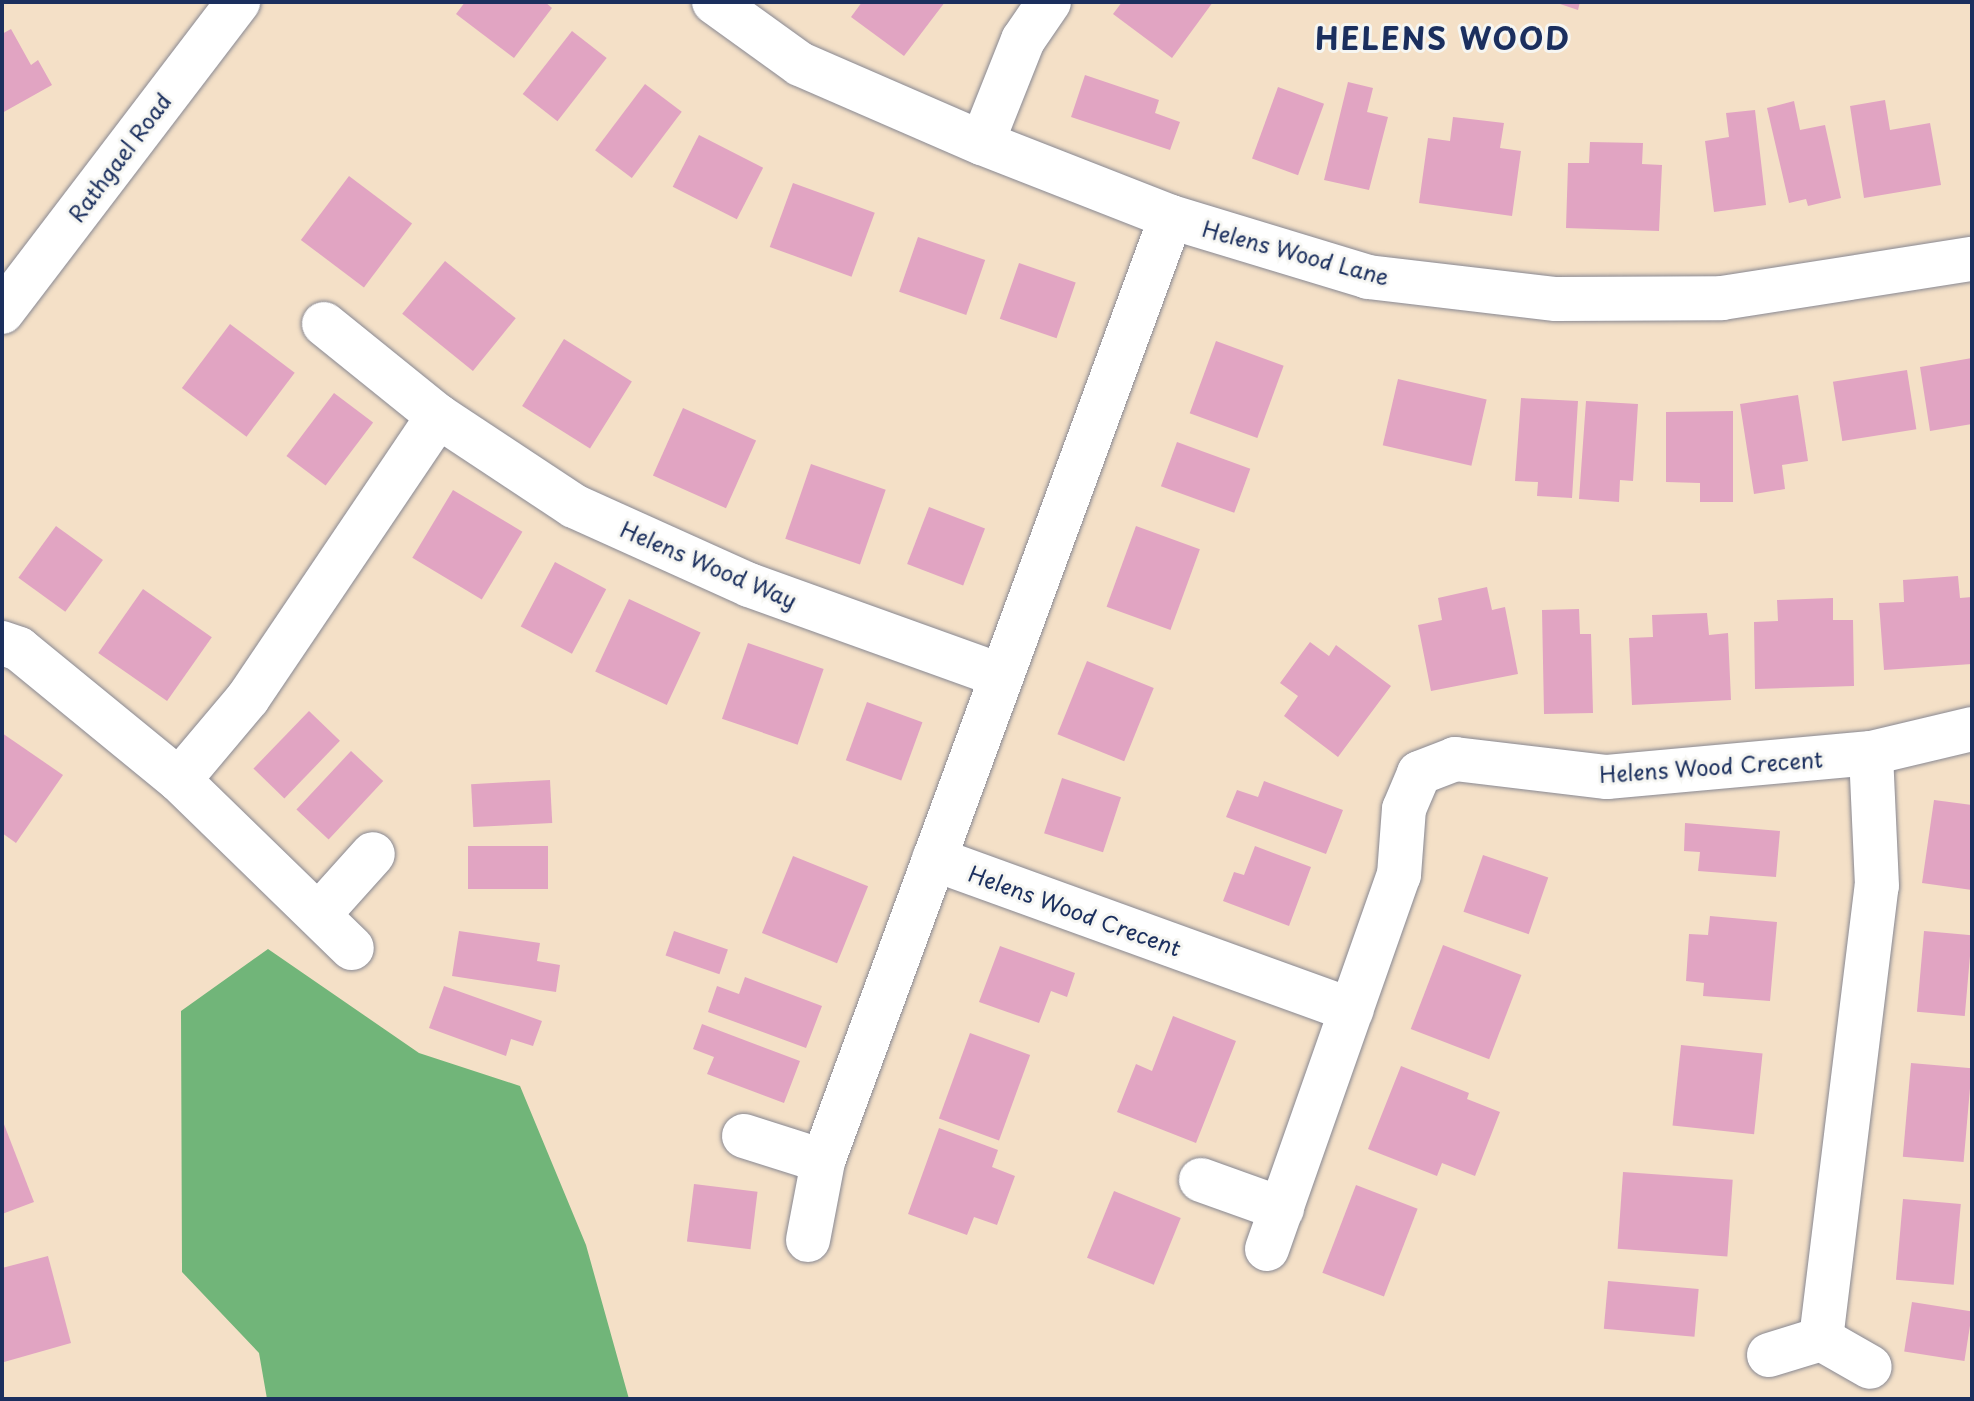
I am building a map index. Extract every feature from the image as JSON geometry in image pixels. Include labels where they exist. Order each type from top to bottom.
[{"type":"street","name":"Rathgael Road","points":[[2,312],[238,2]]},
{"type":"street","name":"Helens Wood Lane","points":[[714,2],[800,64],[982,143],[1171,217],[1368,277],[1556,299],[1722,298],[1972,259]]},
{"type":"street","points":[[982,143],[1023,40],[1049,2]]},
{"type":"street","points":[[808,1240],[823,1161],[999,675],[1171,217]]},
{"type":"street","name":"Helens Wood Way","points":[[324,324],[438,416],[574,506],[749,585],[999,675]]},
{"type":"street","points":[[179,780],[248,698],[438,416]]},
{"type":"street","points":[[2,643],[19,649],[179,780],[320,913],[352,948]]},
{"type":"street","name":"Helens Wood Crecent","points":[[1201,1180],[1274,1229],[1399,875],[1404,809],[1419,773],[1455,759],[1607,777],[1871,753],[1972,729]]},
{"type":"street","points":[[1821,1339],[1877,886],[1871,753]]},
{"type":"street","points":[[320,913],[373,854]]},
{"type":"street","name":"Helens Wood Crecent","points":[[934,859],[1352,1010]]},
{"type":"street","points":[[744,1136],[823,1161]]},
{"type":"street","points":[[1769,1355],[1821,1339],[1870,1367]]},
{"type":"green space","points":[[268,949],[419,1053],[520,1086],[586,1245],[629,1399],[267,1399],[259,1353],[182,1272],[181,1011]]},
{"type":"building","points":[[465,2],[545,2],[552,8],[514,58],[456,14]]},
{"type":"building","points":[[862,2],[945,2],[904,56],[851,17]]},
{"type":"building","points":[[1122,2],[1213,2],[1172,58],[1113,14]]},
{"type":"building","points":[[1554,2],[1580,2],[1578,10]]},
{"type":"building","points":[[11,29],[31,65],[38,60],[52,85],[2,113],[2,34]]},
{"type":"building","points":[[572,31],[607,58],[557,121],[523,94]]},
{"type":"building","points":[[1085,75],[1159,100],[1155,113],[1180,122],[1170,150],[1071,117]]},
{"type":"building","points":[[1348,82],[1373,88],[1367,112],[1388,117],[1369,190],[1324,180]]},
{"type":"building","points":[[645,84],[682,112],[632,178],[595,150]]},
{"type":"building","points":[[1278,87],[1324,104],[1298,175],[1252,158]]},
{"type":"building","points":[[1885,100],[1890,130],[1930,123],[1941,185],[1864,198],[1850,106]]},
{"type":"building","points":[[1794,101],[1800,130],[1825,125],[1841,198],[1808,206],[1806,199],[1789,203],[1767,108]]},
{"type":"building","points":[[1755,110],[1766,205],[1714,212],[1705,141],[1729,137],[1726,113]]},
{"type":"building","points":[[1453,117],[1504,123],[1500,148],[1521,151],[1512,216],[1419,203],[1428,138],[1450,141]]},
{"type":"building","points":[[699,135],[763,168],[737,219],[673,187]]},
{"type":"building","points":[[1590,142],[1643,143],[1642,164],[1662,165],[1659,231],[1566,228],[1568,163],[1589,163]]},
{"type":"building","points":[[349,176],[412,224],[364,287],[301,240]]},
{"type":"building","points":[[793,183],[875,213],[851,277],[770,247]]},
{"type":"building","points":[[918,237],[985,260],[966,315],[899,292]]},
{"type":"building","points":[[445,261],[516,318],[473,371],[402,314]]},
{"type":"building","points":[[1019,263],[1076,283],[1057,338],[1000,319]]},
{"type":"building","points":[[230,324],[295,373],[247,437],[182,388]]},
{"type":"building","points":[[564,339],[632,381],[590,448],[522,406]]},
{"type":"building","points":[[1216,341],[1284,366],[1257,438],[1190,413]]},
{"type":"building","points":[[1972,358],[1972,424],[1930,431],[1920,367]]},
{"type":"building","points":[[1907,370],[1916,429],[1842,441],[1833,382]]},
{"type":"building","points":[[1398,379],[1487,399],[1471,466],[1383,445]]},
{"type":"building","points":[[334,393],[373,422],[326,486],[286,456]]},
{"type":"building","points":[[1798,395],[1808,461],[1782,465],[1785,489],[1754,494],[1740,404]]},
{"type":"building","points":[[1521,398],[1578,401],[1572,498],[1537,496],[1538,482],[1515,481]]},
{"type":"building","points":[[1586,401],[1638,404],[1633,481],[1620,480],[1619,502],[1579,499]]},
{"type":"building","points":[[683,408],[756,441],[726,508],[653,476]]},
{"type":"building","points":[[1733,411],[1733,502],[1700,502],[1700,483],[1666,482],[1666,412]]},
{"type":"building","points":[[1177,442],[1250,469],[1234,513],[1161,486]]},
{"type":"building","points":[[811,464],[886,490],[860,564],[785,539]]},
{"type":"building","points":[[453,490],[522,532],[482,599],[412,558]]},
{"type":"building","points":[[929,507],[985,529],[963,585],[907,564]]},
{"type":"building","points":[[56,526],[103,560],[65,612],[18,578]]},
{"type":"building","points":[[1136,526],[1200,549],[1170,630],[1107,607]]},
{"type":"building","points":[[555,562],[606,589],[572,654],[521,626]]},
{"type":"building","points":[[1958,576],[1960,598],[1972,597],[1972,664],[1884,670],[1879,603],[1904,602],[1903,580]]},
{"type":"building","points":[[1487,587],[1492,610],[1505,607],[1518,674],[1431,691],[1418,625],[1442,620],[1438,598]]},
{"type":"building","points":[[143,589],[212,637],[167,701],[98,653]]},
{"type":"building","points":[[1833,598],[1833,620],[1853,620],[1854,686],[1755,689],[1754,622],[1778,621],[1777,600]]},
{"type":"building","points":[[629,599],[701,632],[667,705],[595,672]]},
{"type":"building","points":[[1579,609],[1580,634],[1591,634],[1593,713],[1544,714],[1542,610]]},
{"type":"building","points":[[1707,613],[1709,635],[1728,633],[1731,700],[1632,705],[1629,638],[1653,637],[1652,615]]},
{"type":"building","points":[[1310,642],[1329,656],[1336,645],[1391,686],[1338,757],[1284,716],[1298,696],[1280,683]]},
{"type":"building","points":[[748,643],[824,669],[798,745],[722,719]]},
{"type":"building","points":[[1087,661],[1154,688],[1124,761],[1057,734]]},
{"type":"building","points":[[867,702],[922,722],[901,780],[846,760]]},
{"type":"building","points":[[309,711],[340,741],[284,798],[253,769]]},
{"type":"building","points":[[2,733],[63,775],[16,843],[2,833]]},
{"type":"building","points":[[351,751],[383,781],[329,840],[296,810]]},
{"type":"building","points":[[1062,778],[1121,797],[1103,852],[1044,833]]},
{"type":"building","points":[[550,780],[552,823],[473,827],[471,784]]},
{"type":"building","points":[[1264,781],[1343,810],[1326,854],[1226,817],[1237,790],[1258,797]]},
{"type":"building","points":[[1934,800],[1972,805],[1972,890],[1922,883]]},
{"type":"building","points":[[1685,823],[1780,831],[1776,877],[1698,871],[1700,852],[1684,851]]},
{"type":"building","points":[[468,846],[548,846],[548,889],[468,889]]},
{"type":"building","points":[[1255,846],[1311,867],[1289,926],[1223,901],[1234,872],[1244,875]]},
{"type":"building","points":[[1483,855],[1548,877],[1529,934],[1463,912]]},
{"type":"building","points":[[793,856],[868,886],[837,963],[762,933]]},
{"type":"building","points":[[1710,916],[1777,922],[1770,1001],[1703,996],[1704,983],[1686,981],[1689,934],[1708,935]]},
{"type":"building","points":[[459,931],[540,943],[537,961],[560,965],[556,992],[452,976]]},
{"type":"building","points":[[674,931],[728,950],[719,974],[666,956]]},
{"type":"building","points":[[1924,931],[1972,935],[1965,1016],[1917,1012]]},
{"type":"building","points":[[1443,945],[1521,975],[1489,1059],[1411,1029]]},
{"type":"building","points":[[1000,946],[1075,973],[1067,997],[1051,991],[1039,1023],[979,1002]]},
{"type":"building","points":[[745,977],[822,1006],[806,1048],[708,1012],[717,986],[739,994]]},
{"type":"building","points":[[444,986],[542,1021],[533,1046],[511,1039],[506,1056],[429,1028]]},
{"type":"building","points":[[1173,1016],[1236,1041],[1196,1143],[1117,1112],[1136,1064],[1152,1071]]},
{"type":"building","points":[[702,1024],[800,1061],[784,1103],[707,1074],[714,1057],[693,1049]]},
{"type":"building","points":[[970,1033],[1030,1055],[999,1140],[939,1119]]},
{"type":"building","points":[[1681,1045],[1763,1054],[1754,1134],[1673,1126]]},
{"type":"building","points":[[1911,1063],[1972,1068],[1964,1162],[1903,1157]]},
{"type":"building","points":[[1401,1066],[1469,1093],[1467,1099],[1500,1112],[1475,1176],[1442,1163],[1437,1176],[1368,1149]]},
{"type":"building","points":[[2,1119],[34,1202],[2,1214]]},
{"type":"building","points":[[939,1128],[998,1150],[992,1167],[1015,1176],[997,1225],[974,1217],[967,1235],[908,1214]]},
{"type":"building","points":[[1623,1172],[1733,1180],[1727,1256],[1618,1249]]},
{"type":"building","points":[[694,1184],[758,1192],[750,1249],[687,1242]]},
{"type":"building","points":[[1356,1185],[1418,1209],[1384,1296],[1322,1273]]},
{"type":"building","points":[[1114,1191],[1181,1218],[1154,1285],[1087,1258]]},
{"type":"building","points":[[1903,1199],[1961,1204],[1954,1285],[1896,1280]]},
{"type":"building","points":[[48,1256],[71,1343],[4,1362],[2,1268]]},
{"type":"building","points":[[1608,1281],[1699,1289],[1694,1337],[1604,1329]]},
{"type":"building","points":[[1912,1302],[1972,1312],[1964,1361],[1904,1351]]},
{"type":"district","name":"HELENS WOOD","points":[[1443,38]]}]
